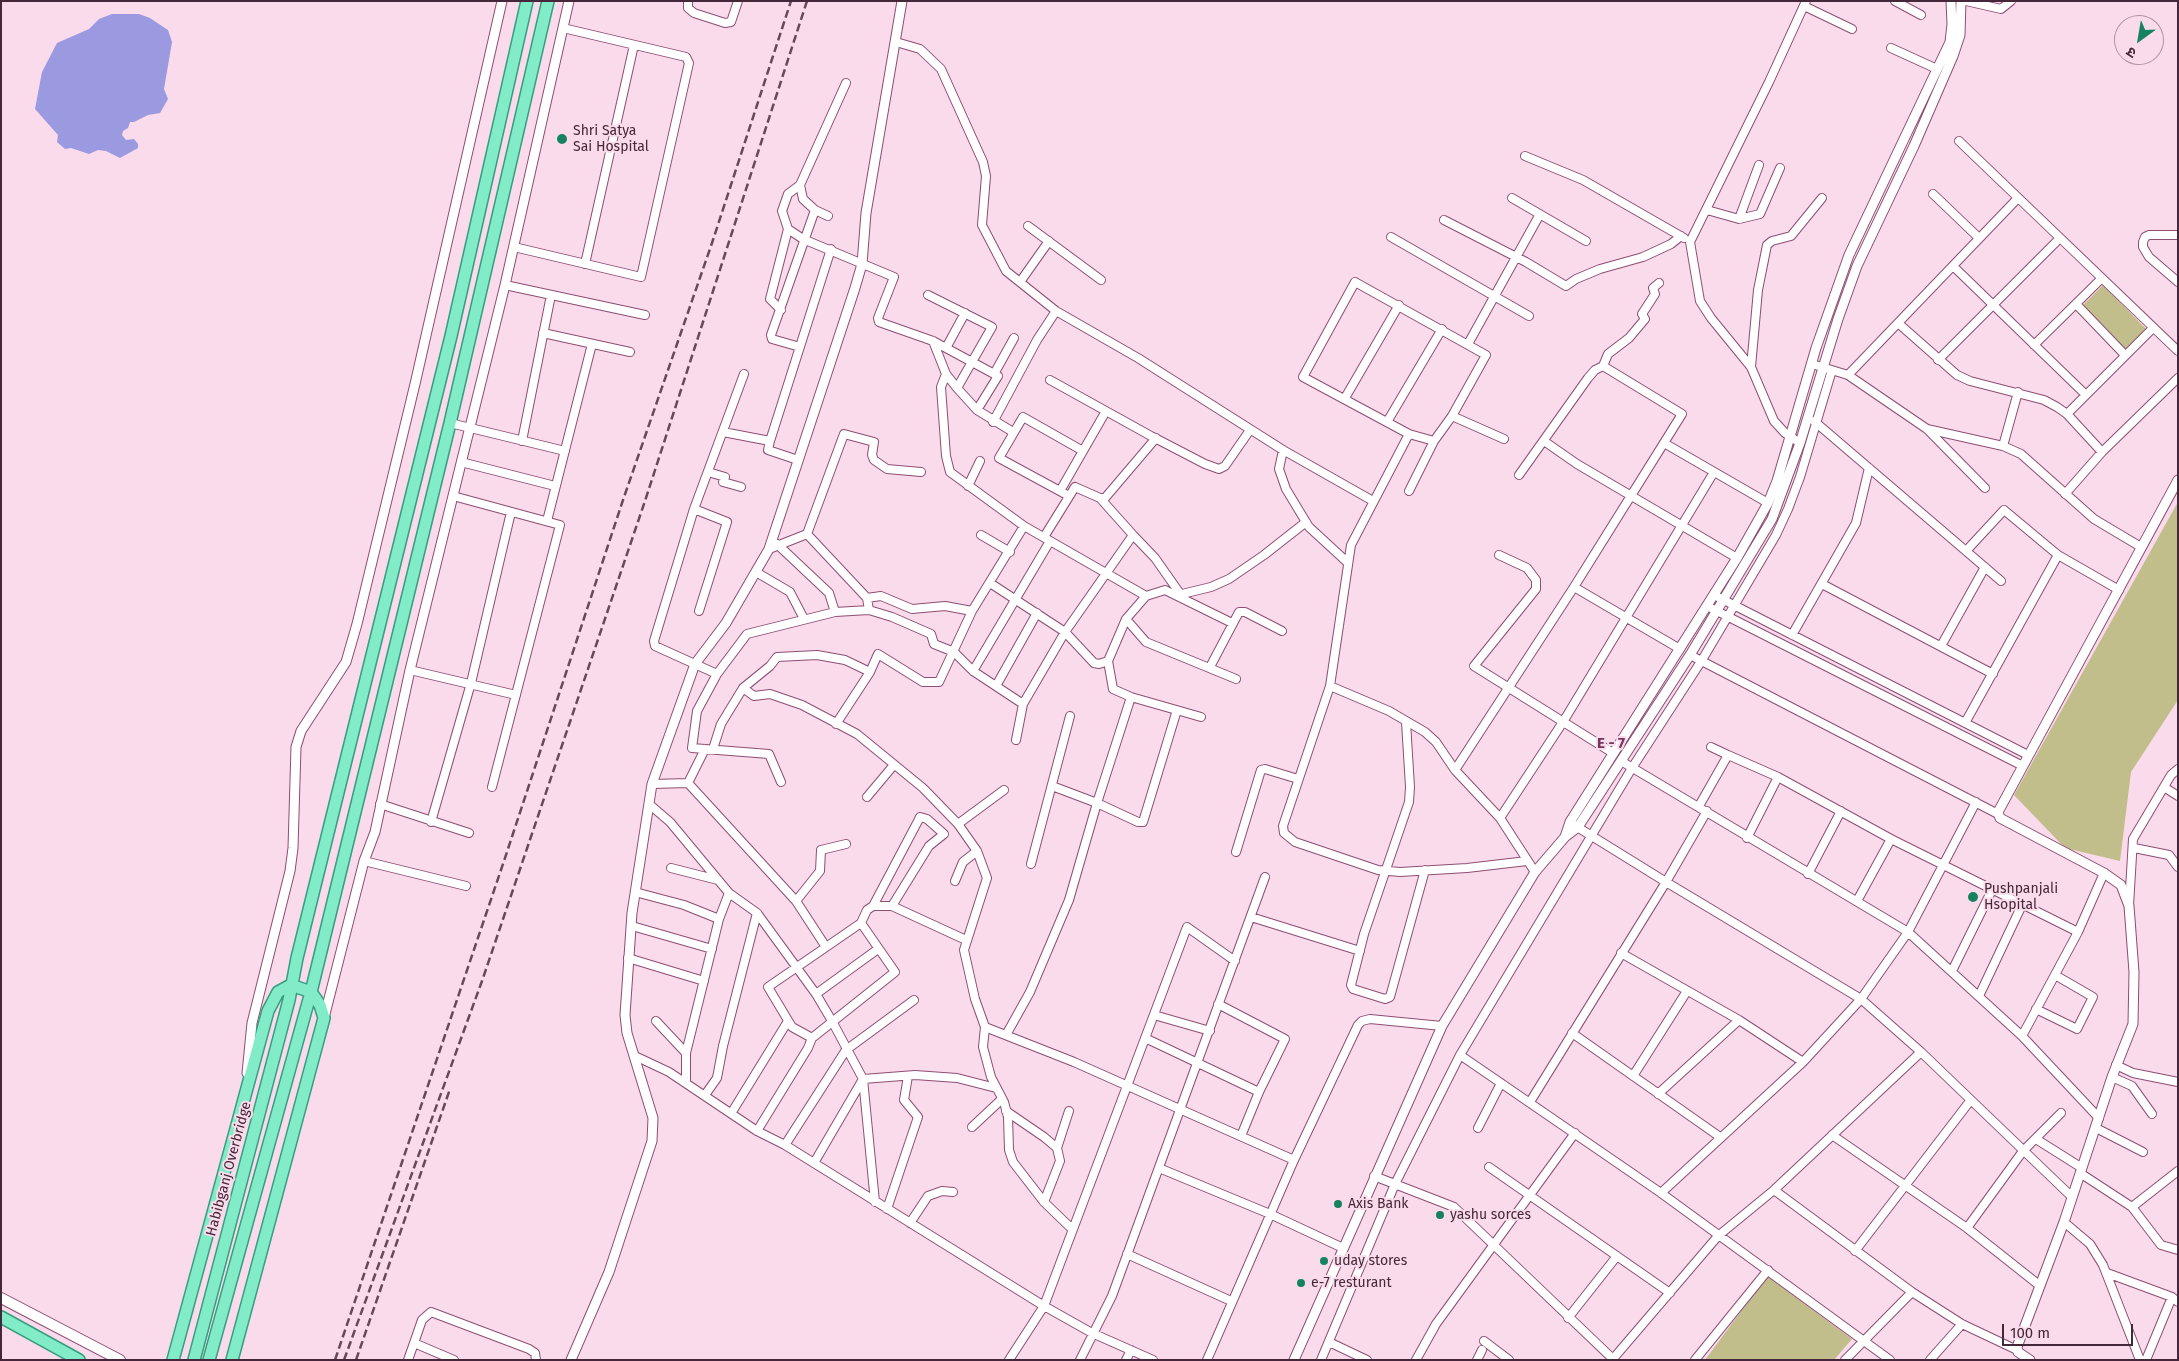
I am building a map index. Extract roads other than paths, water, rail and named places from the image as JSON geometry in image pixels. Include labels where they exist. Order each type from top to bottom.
[{"type":"main road","name":"Habibganj Overbridge","points":[[194,1360],[255,1129],[451,336],[527,1]]},
{"type":"main road","points":[[209,1360],[311,992],[450,423],[548,1]]},
{"type":"main road","points":[[173,1360],[268,1010],[278,992],[291,985],[311,992],[320,1005],[324,1018],[232,1360]]},
{"type":"main road","points":[[1,1298],[120,1360]]},
{"type":"main road","points":[[1,1311],[84,1360]]},
{"type":"main road","points":[[1,1317],[80,1360]]},
{"type":"street","points":[[246,1088],[252,1023],[294,848],[296,747],[301,731],[346,662],[357,624],[415,384],[502,1]]},
{"type":"street","points":[[324,1018],[364,861],[373,837],[410,670],[506,284],[569,1]]},
{"type":"street","points":[[688,1],[688,8],[694,13],[728,23],[733,18],[738,1]]},
{"type":"street","points":[[571,1360],[608,1272],[652,1141],[653,1118],[627,1033],[625,1015],[628,958],[635,892],[652,784],[695,664],[726,623],[773,546],[798,460],[862,264],[866,213],[902,1]]},
{"type":"street","points":[[1895,1],[1920,16]]},
{"type":"street","points":[[1565,837],[1570,822],[1737,558],[1768,503],[1777,481],[1812,364],[1849,255],[1937,70],[1952,34],[1951,1]]},
{"type":"street","points":[[1322,1360],[1395,1184],[1460,1055],[1632,768],[1702,660],[1788,509],[1816,423],[1838,318],[1857,266],[1954,56],[1960,35],[1961,1]]},
{"type":"street","points":[[1966,1],[2001,9],[2011,1]]},
{"type":"street","points":[[1800,443],[1774,422],[1751,367],[1710,318],[1700,301],[1690,242],[1805,4],[1852,29]]},
{"type":"street","points":[[514,247],[641,277],[689,62],[686,57],[562,28]]},
{"type":"street","points":[[896,42],[920,49],[941,69],[983,162],[986,176],[982,225],[1006,271],[1056,311],[1138,358],[1283,450],[1373,500]]},
{"type":"street","points":[[584,264],[634,45]]},
{"type":"street","points":[[1892,48],[1937,70]]},
{"type":"street","points":[[781,310],[770,299],[788,229],[782,211],[788,194],[800,184],[846,83]]},
{"type":"street","points":[[1958,140],[2178,352]]},
{"type":"street","points":[[1525,156],[1583,180],[1690,242]]},
{"type":"street","points":[[1739,219],[1760,165]]},
{"type":"street","points":[[1707,210],[1739,219],[1760,214],[1780,168]]},
{"type":"street","points":[[800,184],[803,199],[815,210],[828,216]]},
{"type":"street","points":[[1933,194],[1979,238]]},
{"type":"street","points":[[1512,198],[1586,241]]},
{"type":"street","points":[[1751,367],[1759,281],[1768,245],[1772,241],[1791,236],[1822,198]]},
{"type":"street","points":[[1848,375],[2018,198]]},
{"type":"street","points":[[800,347],[771,337],[803,239],[815,210]]},
{"type":"street","points":[[1468,344],[1540,214]]},
{"type":"street","points":[[1444,220],[1566,286],[1576,278],[1643,257],[1671,244],[1681,236]]},
{"type":"street","points":[[1028,226],[1100,280]]},
{"type":"street","points":[[788,229],[803,239],[894,277],[878,318],[879,322],[933,341],[998,376],[977,410]]},
{"type":"street","points":[[2178,236],[2149,235],[2143,239],[2145,252],[2178,282]]},
{"type":"street","points":[[1391,237],[1528,316]]},
{"type":"street","points":[[1938,360],[2060,238]]},
{"type":"street","points":[[1020,282],[1048,241]]},
{"type":"street","points":[[798,460],[768,450],[831,250]]},
{"type":"street","points":[[1953,266],[2085,394]]},
{"type":"street","points":[[2166,271],[2178,271]]},
{"type":"street","points":[[2034,345],[2102,278]]},
{"type":"street","points":[[1409,491],[1434,441],[1452,416],[1486,355],[1355,282],[1303,377],[1409,434],[1434,441]]},
{"type":"street","points":[[1519,475],[1588,378],[1595,370],[1604,366],[1608,354],[1629,338],[1646,319],[1642,314],[1655,294],[1653,288],[1658,283]]},
{"type":"street","points":[[506,284],[644,315]]},
{"type":"street","points":[[522,441],[551,294]]},
{"type":"street","points":[[928,295],[992,327],[957,388]]},
{"type":"street","points":[[2076,304],[2125,355]]},
{"type":"street","points":[[1344,398],[1399,305]]},
{"type":"street","points":[[992,422],[1037,340],[1056,311]]},
{"type":"street","points":[[946,348],[965,312]]},
{"type":"street","points":[[1898,323],[1957,375],[1970,381],[2044,400],[2067,414],[2102,452]]},
{"type":"street","points":[[2067,414],[2153,328]]},
{"type":"street","points":[[1387,422],[1442,329]]},
{"type":"street","points":[[543,333],[630,352]]},
{"type":"street","points":[[994,374],[1014,338]]},
{"type":"street","points":[[933,341],[946,374],[957,388],[977,410],[992,422],[1013,432]]},
{"type":"street","points":[[547,521],[592,344]]},
{"type":"street","points":[[1812,364],[1848,375],[1927,429],[1985,488]]},
{"type":"street","points":[[1455,770],[1574,587],[1682,414],[1604,366]]},
{"type":"street","points":[[1294,1360],[1442,1026],[1535,872],[1565,837],[1578,828],[1724,601],[1772,518],[1828,369]]},
{"type":"street","points":[[717,674],[655,646],[654,641],[694,509],[744,374]]},
{"type":"street","points":[[946,374],[941,387],[946,456],[950,472],[1024,526],[1146,596]]},
{"type":"street","points":[[2065,494],[2102,452],[2178,378]]},
{"type":"street","points":[[1050,380],[1204,464],[1219,468],[1225,466],[1250,430]]},
{"type":"street","points":[[2003,446],[2018,392]]},
{"type":"street","points":[[1060,491],[1106,411]]},
{"type":"street","points":[[1452,416],[1504,439]]},
{"type":"street","points":[[1069,496],[999,458],[1023,417],[1083,451]]},
{"type":"street","points":[[1809,417],[2001,581]]},
{"type":"street","points":[[450,423],[565,451]]},
{"type":"street","points":[[1927,429],[2003,446],[2030,461],[2104,527],[2141,546]]},
{"type":"street","points":[[722,432],[770,441]]},
{"type":"street","points":[[807,534],[844,434],[874,442],[872,455],[874,460],[887,469],[921,472]]},
{"type":"street","points":[[1409,434],[1350,545],[1330,686],[1283,826],[1287,838],[1350,862],[1386,871],[1425,870],[1527,861]]},
{"type":"street","points":[[1100,498],[1105,498],[1156,438]]},
{"type":"street","points":[[1544,442],[1737,558]]},
{"type":"street","points":[[1664,443],[1768,503]]},
{"type":"street","points":[[1283,450],[1279,469],[1286,489],[1306,522],[1347,562]]},
{"type":"street","points":[[968,486],[980,461]]},
{"type":"street","points":[[461,462],[555,486]]},
{"type":"street","points":[[1792,635],[1856,523],[1869,468]]},
{"type":"street","points":[[708,472],[725,477],[723,482],[741,487]]},
{"type":"street","points":[[1500,818],[1562,722],[1714,472]]},
{"type":"street","points":[[1998,814],[2022,766],[2178,480]]},
{"type":"street","points":[[973,671],[1075,487],[1100,498],[1155,558],[1178,595]]},
{"type":"street","points":[[453,496],[560,525],[492,787]]},
{"type":"street","points":[[694,509],[727,522],[699,610]]},
{"type":"street","points":[[1966,551],[2004,510],[2058,555],[2119,590]]},
{"type":"street","points":[[431,822],[471,683],[511,512]]},
{"type":"street","points":[[1178,595],[1229,579],[1264,555],[1306,522]]},
{"type":"street","points":[[836,724],[870,672],[878,654],[923,682],[939,682],[972,612],[1024,526]]},
{"type":"street","points":[[773,546],[807,534]]},
{"type":"street","points":[[807,534],[867,598],[869,610]]},
{"type":"street","points":[[981,535],[1010,552]]},
{"type":"street","points":[[1016,740],[1023,704],[1065,632],[1133,535]]},
{"type":"street","points":[[773,546],[829,593],[834,612]]},
{"type":"street","points":[[1499,555],[1527,568],[1536,580],[1536,589],[1474,666],[1613,753]]},
{"type":"street","points":[[1965,723],[2058,555]]},
{"type":"street","points":[[1941,646],[1985,567]]},
{"type":"street","points":[[756,572],[790,592],[804,619]]},
{"type":"street","points":[[990,583],[1015,597],[1065,632],[1094,663],[1104,664],[1108,661]]},
{"type":"street","points":[[1822,584],[1993,674]]},
{"type":"street","points":[[1574,587],[1680,649]]},
{"type":"street","points":[[1201,718],[1131,697],[1113,689],[1108,661],[1126,619],[1146,596],[1164,590],[1178,595],[1232,624]]},
{"type":"street","points":[[1714,595],[2028,755]]},
{"type":"street","points":[[867,598],[881,596],[912,609],[946,606],[972,612]]},
{"type":"street","points":[[1707,606],[2022,766]]},
{"type":"street","points":[[782,782],[769,754],[692,748],[691,743],[697,711],[717,674],[747,634],[834,612],[869,610],[892,617],[931,634],[934,644],[954,652],[973,671],[1023,704]]},
{"type":"street","points":[[1210,667],[1232,624],[1242,611],[1282,631]]},
{"type":"street","points":[[996,686],[1037,613]]},
{"type":"street","points":[[1126,619],[1146,642],[1236,679]]},
{"type":"street","points":[[688,783],[743,688],[770,666],[777,657],[817,655],[844,660],[870,672]]},
{"type":"street","points":[[1690,655],[1976,802],[1998,814],[2000,818],[2104,873],[2121,885],[2129,906]]},
{"type":"street","points":[[410,670],[516,695]]},
{"type":"street","points":[[1330,686],[1389,711],[1425,732],[1436,742],[1455,770],[1500,818],[1535,872]]},
{"type":"street","points":[[743,688],[754,696],[770,694],[802,705],[856,734],[893,766],[923,788],[958,824],[977,851],[987,878],[964,950],[974,999],[986,1027],[984,1047],[991,1077],[1006,1110],[1009,1150],[1013,1162],[1044,1202],[1072,1229]]},
{"type":"street","points":[[1006,1036],[1034,983],[1069,900],[1097,803],[1131,697]]},
{"type":"street","points":[[1052,786],[1097,803],[1138,822],[1143,822],[1176,710]]},
{"type":"street","points":[[1031,864],[1070,716]]},
{"type":"street","points":[[1406,722],[1410,787],[1409,802],[1360,951],[1351,987],[1388,999],[1425,870]]},
{"type":"street","points":[[1711,747],[1778,777],[1892,839],[2078,932]]},
{"type":"street","points":[[1700,806],[1728,755]]},
{"type":"street","points":[[1622,761],[1700,806],[1747,838],[1908,932],[2022,1036],[2099,1118]]},
{"type":"street","points":[[866,797],[893,766]]},
{"type":"street","points":[[1236,852],[1261,770],[1265,769],[1298,779]]},
{"type":"street","points":[[2017,1350],[2039,1285],[2064,1222],[2116,1065],[2133,1024],[2129,906],[2134,848],[2133,839],[2171,775],[2178,769]]},
{"type":"street","points":[[1747,838],[1778,777]]},
{"type":"street","points":[[652,784],[688,783],[796,901],[826,947]]},
{"type":"street","points":[[2164,787],[2178,796]]},
{"type":"street","points":[[892,906],[929,846],[1004,790]]},
{"type":"street","points":[[1661,1192],[1803,1062],[1861,999],[1908,932],[1976,802]]},
{"type":"street","points":[[380,804],[469,833]]},
{"type":"street","points":[[649,804],[670,822],[729,893],[757,913],[816,994],[832,1021],[846,1050],[863,1078],[875,1202]]},
{"type":"street","points":[[1808,874],[1841,811]]},
{"type":"street","points":[[1530,1102],[1707,812]]},
{"type":"street","points":[[812,1038],[792,1028],[768,987],[861,923],[867,910],[873,906],[920,817],[926,819],[944,834]]},
{"type":"street","points":[[1570,822],[1861,999],[1921,1052],[2072,1197]]},
{"type":"street","points":[[1857,902],[1892,839]]},
{"type":"street","points":[[796,901],[820,871],[821,850],[846,844]]},
{"type":"street","points":[[2134,848],[2169,854],[2178,867]]},
{"type":"street","points":[[955,881],[963,862],[977,851]]},
{"type":"street","points":[[364,861],[466,886]]},
{"type":"street","points":[[671,868],[718,880]]},
{"type":"street","points":[[2022,1036],[2078,932],[2104,873]]},
{"type":"street","points":[[1080,1360],[1112,1296],[1265,877]]},
{"type":"street","points":[[1952,971],[1992,890]]},
{"type":"street","points":[[635,892],[684,905],[719,920]]},
{"type":"street","points":[[686,1083],[686,1053],[719,920],[729,893]]},
{"type":"street","points":[[1979,996],[2022,905]]},
{"type":"street","points":[[873,906],[892,906],[966,940]]},
{"type":"street","points":[[705,1095],[717,1078],[723,1046],[757,913]]},
{"type":"street","points":[[1251,918],[1360,951]]},
{"type":"street","points":[[757,1131],[808,1048],[812,1038],[895,972],[861,923]]},
{"type":"street","points":[[632,926],[712,949]]},
{"type":"street","points":[[1009,1360],[1044,1306],[1187,927],[1235,961]]},
{"type":"street","points":[[816,994],[878,949]]},
{"type":"street","points":[[1621,953],[1739,1020],[1803,1062]]},
{"type":"street","points":[[628,958],[704,981]]},
{"type":"street","points":[[2036,1010],[2077,1029],[2093,997],[2055,975]]},
{"type":"street","points":[[1633,1076],[1687,991]]},
{"type":"street","points":[[786,1145],[846,1050],[914,1000]]},
{"type":"street","points":[[1218,1004],[1285,1039],[1259,1092],[1241,1136]]},
{"type":"street","points":[[1154,1016],[1210,1031]]},
{"type":"street","points":[[1206,1360],[1294,1160],[1355,1031],[1362,1021],[1370,1019],[1442,1026]]},
{"type":"street","points":[[1658,1094],[1739,1020]]},
{"type":"street","points":[[656,1021],[686,1053]]},
{"type":"street","points":[[732,1112],[788,1021]]},
{"type":"street","points":[[986,1027],[1074,1062],[1294,1160]]},
{"type":"street","points":[[1572,1033],[1720,1138]]},
{"type":"street","points":[[1145,1038],[1259,1092]]},
{"type":"street","points":[[1374,1176],[1454,1207],[1613,1359],[1718,1236],[1774,1190],[1921,1052]]},
{"type":"street","points":[[1460,1055],[1661,1192],[1718,1236],[1768,1270],[1890,1360]]},
{"type":"street","points":[[635,1056],[686,1083],[732,1112],[757,1131],[786,1145],[1044,1306],[1092,1333],[1153,1360]]},
{"type":"street","points":[[2116,1065],[2133,1073],[2178,1082]]},
{"type":"street","points":[[863,1078],[908,1076],[957,1078],[996,1088]]},
{"type":"street","points":[[887,1209],[918,1117],[904,1100],[908,1076]]},
{"type":"street","points":[[2112,1077],[2132,1086],[2152,1114]]},
{"type":"street","points":[[814,1163],[863,1078]]},
{"type":"street","points":[[1478,1128],[1501,1083]]},
{"type":"street","points":[[972,1127],[1002,1099]]},
{"type":"street","points":[[1855,1251],[1970,1101]]},
{"type":"street","points":[[1006,1110],[1044,1136],[1056,1148],[1060,1161],[1044,1202]]},
{"type":"street","points":[[1056,1148],[1069,1111]]},
{"type":"street","points":[[1967,1228],[2023,1151],[2061,1113]]},
{"type":"street","points":[[2096,1128],[2143,1152]]},
{"type":"street","points":[[1416,1360],[1436,1324],[1575,1133]]},
{"type":"street","points":[[1832,1135],[1906,1184],[1967,1228],[2039,1285]]},
{"type":"street","points":[[2036,1139],[2132,1207],[2161,1244],[2178,1250]]},
{"type":"street","points":[[1489,1167],[1670,1293]]},
{"type":"street","points":[[1159,1168],[1270,1214],[1343,1248]]},
{"type":"street","points":[[2132,1207],[2178,1171]]},
{"type":"street","points":[[1774,1190],[1912,1292],[1962,1324],[2017,1350],[2030,1360]]},
{"type":"street","points":[[910,1223],[928,1196],[942,1191],[953,1192]]},
{"type":"street","points":[[2064,1222],[2090,1244],[2107,1272],[2140,1360]]},
{"type":"street","points":[[1127,1254],[1231,1301]]},
{"type":"street","points":[[1568,1318],[1617,1256]]},
{"type":"street","points":[[1696,1360],[1768,1270]]},
{"type":"street","points":[[2107,1272],[2175,1299],[2146,1360]]},
{"type":"street","points":[[1845,1360],[1863,1339],[1912,1292]]},
{"type":"street","points":[[408,1360],[422,1320],[430,1312],[529,1350],[535,1353],[536,1360]]},
{"type":"street","points":[[1930,1360],[1962,1324]]},
{"type":"street","points":[[1484,1341],[1509,1360]]},
{"type":"street","points":[[1329,1342],[1367,1360]]},
{"type":"street","points":[[414,1343],[449,1359]]},
{"type":"street","points":[[1126,1360],[1131,1350]]},
{"type":"street","points":[[1477,1360],[1482,1350]]},
{"type":"railway","points":[[335,1360],[504,861],[623,500],[712,243],[791,1]]},
{"type":"railway","points":[[344,1360],[482,981],[645,501],[807,1]]},
{"type":"railway","points":[[356,1360],[450,1089]]},
{"type":"place","name":"Shri Satya Sai Hospital","points":[[562,139]]},
{"type":"place","name":"Pushpanjali Hsopital","points":[[1973,897]]},
{"type":"place","name":"Axis Bank","points":[[1338,1204]]},
{"type":"place","name":"yashu sorces","points":[[1440,1215]]},
{"type":"place","name":"uday stores","points":[[1324,1261]]},
{"type":"place","name":"e-7 resturant","points":[[1301,1283]]},
{"type":"district","name":"E - 7","points":[[1611,744]]}]
